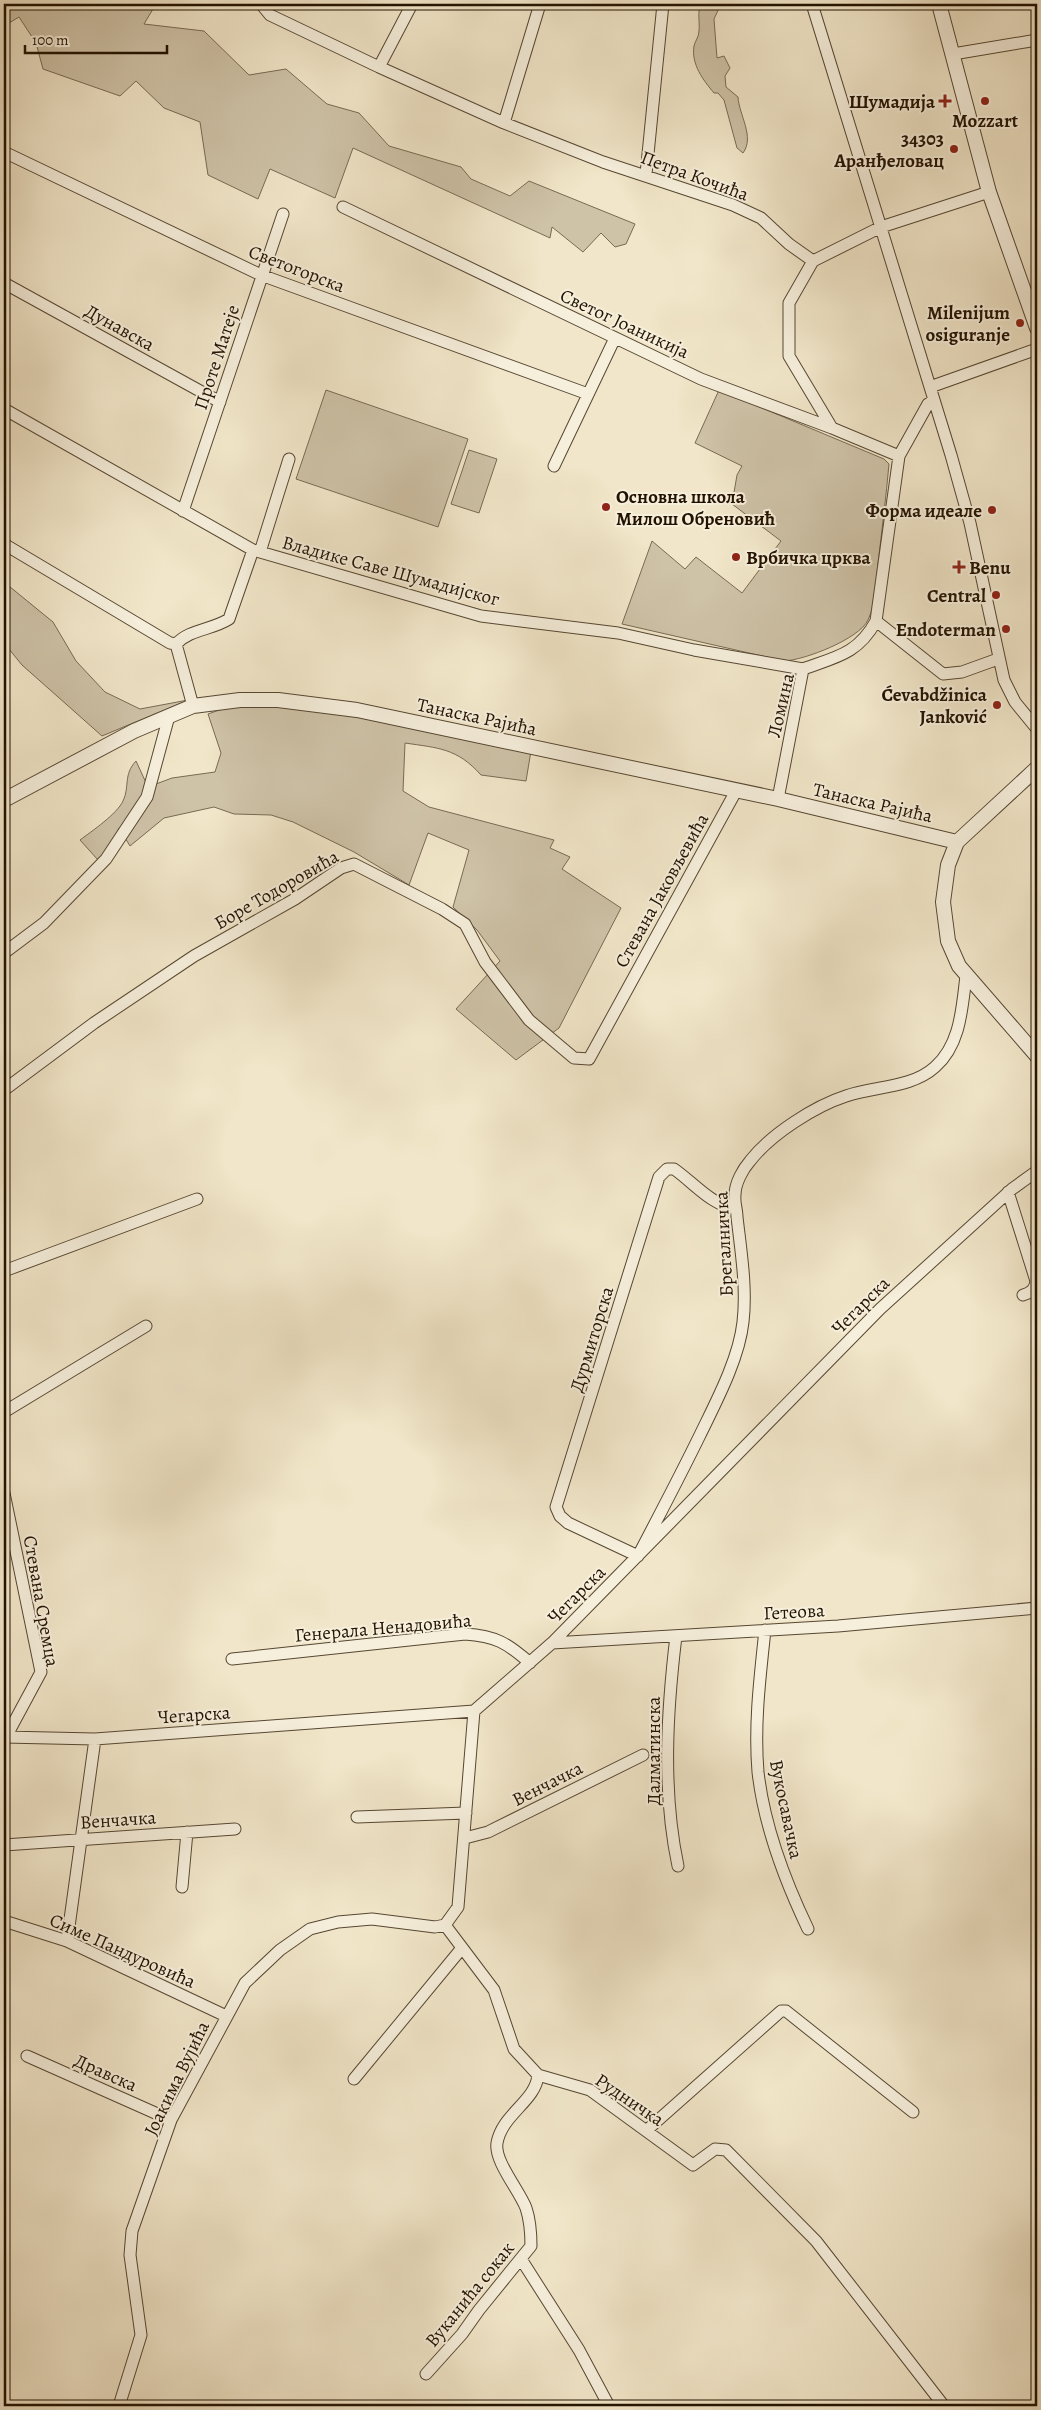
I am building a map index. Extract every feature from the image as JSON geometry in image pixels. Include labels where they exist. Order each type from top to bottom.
[{"type":"street","name":"Петра Кочића","points":[[261,4],[270,15],[379,67],[504,123],[603,162],[646,174],[733,205],[761,218],[789,244],[813,261]]},
{"type":"street","points":[[379,67],[412,4]]},
{"type":"street","points":[[504,123],[540,4]]},
{"type":"street","points":[[646,174],[663,4]]},
{"type":"street","points":[[812,4],[970,523],[1004,680],[1015,702],[1037,729]]},
{"type":"street","points":[[939,4],[989,192],[1037,328]]},
{"type":"street","points":[[953,54],[1037,40]]},
{"type":"street","name":"Светогорска","points":[[4,152],[261,275],[588,394]]},
{"type":"street","points":[[832,428],[789,356],[789,303],[813,261],[881,227],[989,192]]},
{"type":"street","name":"Светог Јоаникија","points":[[343,207],[701,379],[832,428],[898,456]]},
{"type":"street","name":"Проте Матеје","points":[[183,511],[283,214]]},
{"type":"street","name":"Дунавска","points":[[4,283],[220,402]]},
{"type":"street","points":[[554,466],[615,338]]},
{"type":"street","points":[[930,387],[1037,349]]},
{"type":"street","name":"Ломина","points":[[778,799],[803,669],[841,656],[852,650],[865,638],[876,621],[898,456],[928,404],[934,400]]},
{"type":"street","name":"Владике Саве Шумадијског","points":[[4,410],[257,551],[481,616],[618,633],[694,650],[803,669]]},
{"type":"street","points":[[176,644],[184,636],[222,624],[229,619],[257,551],[289,459]]},
{"type":"street","points":[[4,544],[170,643],[176,644]]},
{"type":"street","points":[[876,621],[943,674],[962,672],[998,659]]},
{"type":"street","points":[[176,644],[193,706]]},
{"type":"street","name":"Танаска Рајића","points":[[4,800],[134,731],[193,706],[240,700],[278,700],[328,705],[778,799],[957,842]]},
{"type":"street","points":[[4,954],[44,923],[106,859],[147,797],[168,716]]},
{"type":"street","points":[[1037,768],[957,842],[945,880],[943,914],[950,947],[966,976],[1037,1056]]},
{"type":"street","name":"Стевана Јаковљевића","points":[[617,1005],[736,791]]},
{"type":"street","name":"Боре Тодоровића","points":[[4,1090],[108,1013],[194,956],[295,899],[341,868],[354,864],[442,909],[465,924],[484,962],[506,992],[529,1020],[574,1058],[589,1059],[601,1040],[617,1005]]},
{"type":"street","name":"Брегалничка","points":[[638,1556],[720,1393],[743,1324],[745,1287],[735,1194],[738,1182],[750,1161],[766,1144],[818,1108],[847,1096],[905,1083],[935,1068],[944,1057],[961,1022],[966,976]]},
{"type":"street","name":"Дурмиторска","points":[[638,1556],[568,1524],[560,1516],[556,1507],[659,1177],[667,1169],[674,1169],[713,1200],[727,1208],[736,1208]]},
{"type":"street","name":"Чегарска","points":[[5,1737],[95,1739],[474,1711],[552,1643],[880,1308],[1008,1192],[1037,1170]]},
{"type":"street","points":[[1008,1192],[1036,1281],[1035,1288],[1029,1294],[1023,1295]]},
{"type":"street","points":[[4,1271],[197,1199]]},
{"type":"street","points":[[4,1412],[146,1326]]},
{"type":"street","name":"Стевана Сремца","points":[[4,1493],[42,1672],[5,1737]]},
{"type":"street","name":"Гетеова","points":[[552,1643],[765,1630],[1037,1608]]},
{"type":"street","name":"Вукосавачка","points":[[765,1630],[757,1731],[758,1773],[782,1872],[808,1929]]},
{"type":"street","name":"Генерала Ненадовића","points":[[232,1659],[465,1634],[488,1636],[512,1648],[530,1663]]},
{"type":"street","name":"Далматинска","points":[[676,1636],[670,1698],[668,1773],[670,1815],[678,1866]]},
{"type":"street","points":[[474,1711],[458,1907],[445,1925],[494,1990],[514,2049],[538,2076]]},
{"type":"street","points":[[68,1941],[95,1739]]},
{"type":"street","name":"Венчачка","points":[[465,1838],[488,1832],[643,1755]]},
{"type":"street","points":[[357,1817],[466,1813]]},
{"type":"street","name":"Венчачка","points":[[4,1845],[235,1829]]},
{"type":"street","points":[[182,1887],[187,1832]]},
{"type":"street","name":"Јоакима Вујића","points":[[119,2406],[141,2335],[130,2255],[132,2231],[171,2120],[245,1983],[280,1950],[310,1929],[338,1922],[372,1920],[435,1928],[445,1925]]},
{"type":"street","name":"Симе Пандуровића","points":[[4,1921],[68,1941],[226,2016]]},
{"type":"street","points":[[354,2079],[462,1948]]},
{"type":"street","points":[[647,2130],[781,2011],[786,2011],[913,2112]]},
{"type":"street","name":"Дравска","points":[[27,2056],[171,2120]]},
{"type":"street","name":"Рудничка","points":[[538,2076],[590,2090],[647,2130],[692,2165],[715,2149],[726,2150],[816,2241],[944,2406]]},
{"type":"street","name":"Вуканића сокак","points":[[426,2374],[462,2334],[478,2310],[531,2246],[529,2219],[515,2184],[503,2168],[496,2144],[506,2121],[538,2083],[538,2076]]},
{"type":"street","points":[[521,2259],[570,2335],[609,2406]]},
{"type":"shaded area","points":[[4,4],[156,4],[144,24],[204,31],[249,75],[286,69],[327,104],[359,113],[389,146],[461,167],[471,179],[510,196],[529,181],[635,224],[626,244],[615,247],[601,233],[583,252],[552,227],[550,238],[353,148],[335,198],[270,169],[258,199],[208,175],[200,122],[164,108],[136,81],[120,96],[43,69],[36,43],[19,17],[4,26]]},
{"type":"shaded area","points":[[701,4],[721,4],[714,19],[717,58],[724,56],[730,68],[725,76],[726,87],[738,97],[747,133],[746,147],[743,153],[737,148],[724,100],[718,93],[714,93],[706,83],[694,59],[694,46],[699,33]]},
{"type":"shaded area","points":[[326,390],[468,439],[438,527],[296,479]]},
{"type":"shaded area","points":[[719,390],[884,459],[889,464],[871,613],[863,627],[854,634],[817,653],[784,661],[622,624],[652,541],[685,569],[696,557],[742,593],[781,541],[732,504],[737,475],[742,466],[695,443]]},
{"type":"shaded area","points":[[469,450],[497,459],[479,513],[451,504]]},
{"type":"shaded area","points":[[4,582],[53,622],[76,661],[105,692],[140,709],[188,700],[102,736],[22,665],[4,643]]},
{"type":"shaded area","points":[[276,702],[345,708],[531,751],[526,781],[481,775],[464,759],[455,754],[437,748],[405,743],[403,791],[429,807],[554,840],[550,848],[570,857],[562,869],[621,908],[559,1028],[516,1060],[456,1009],[500,961],[477,930],[453,907],[469,850],[428,833],[409,885],[354,852],[293,822],[271,815],[234,814],[214,807],[164,818],[130,846],[119,828],[111,846],[98,860],[80,840],[104,822],[120,806],[125,796],[129,771],[136,761],[148,787],[172,778],[215,772],[221,753],[208,714],[225,708]]},
{"type":"place","name":"Шумадија","points":[[945,101]]},
{"type":"place","name":"Mozzart","points":[[985,101]]},
{"type":"place","name":"34303 Аранђеловац","points":[[954,149]]},
{"type":"place","name":"Milenijum osiguranje","points":[[1020,323]]},
{"type":"place","name":"Основна школа Милош Обреновић","points":[[606,507]]},
{"type":"place","name":"Форма идеале","points":[[992,510]]},
{"type":"place","name":"Врбичка црква","points":[[736,557]]},
{"type":"place","name":"Benu","points":[[959,567]]},
{"type":"place","name":"Central","points":[[996,595]]},
{"type":"place","name":"Endoterman","points":[[1006,629]]},
{"type":"place","name":"Ćevabdžinica Janković","points":[[997,705]]}]
